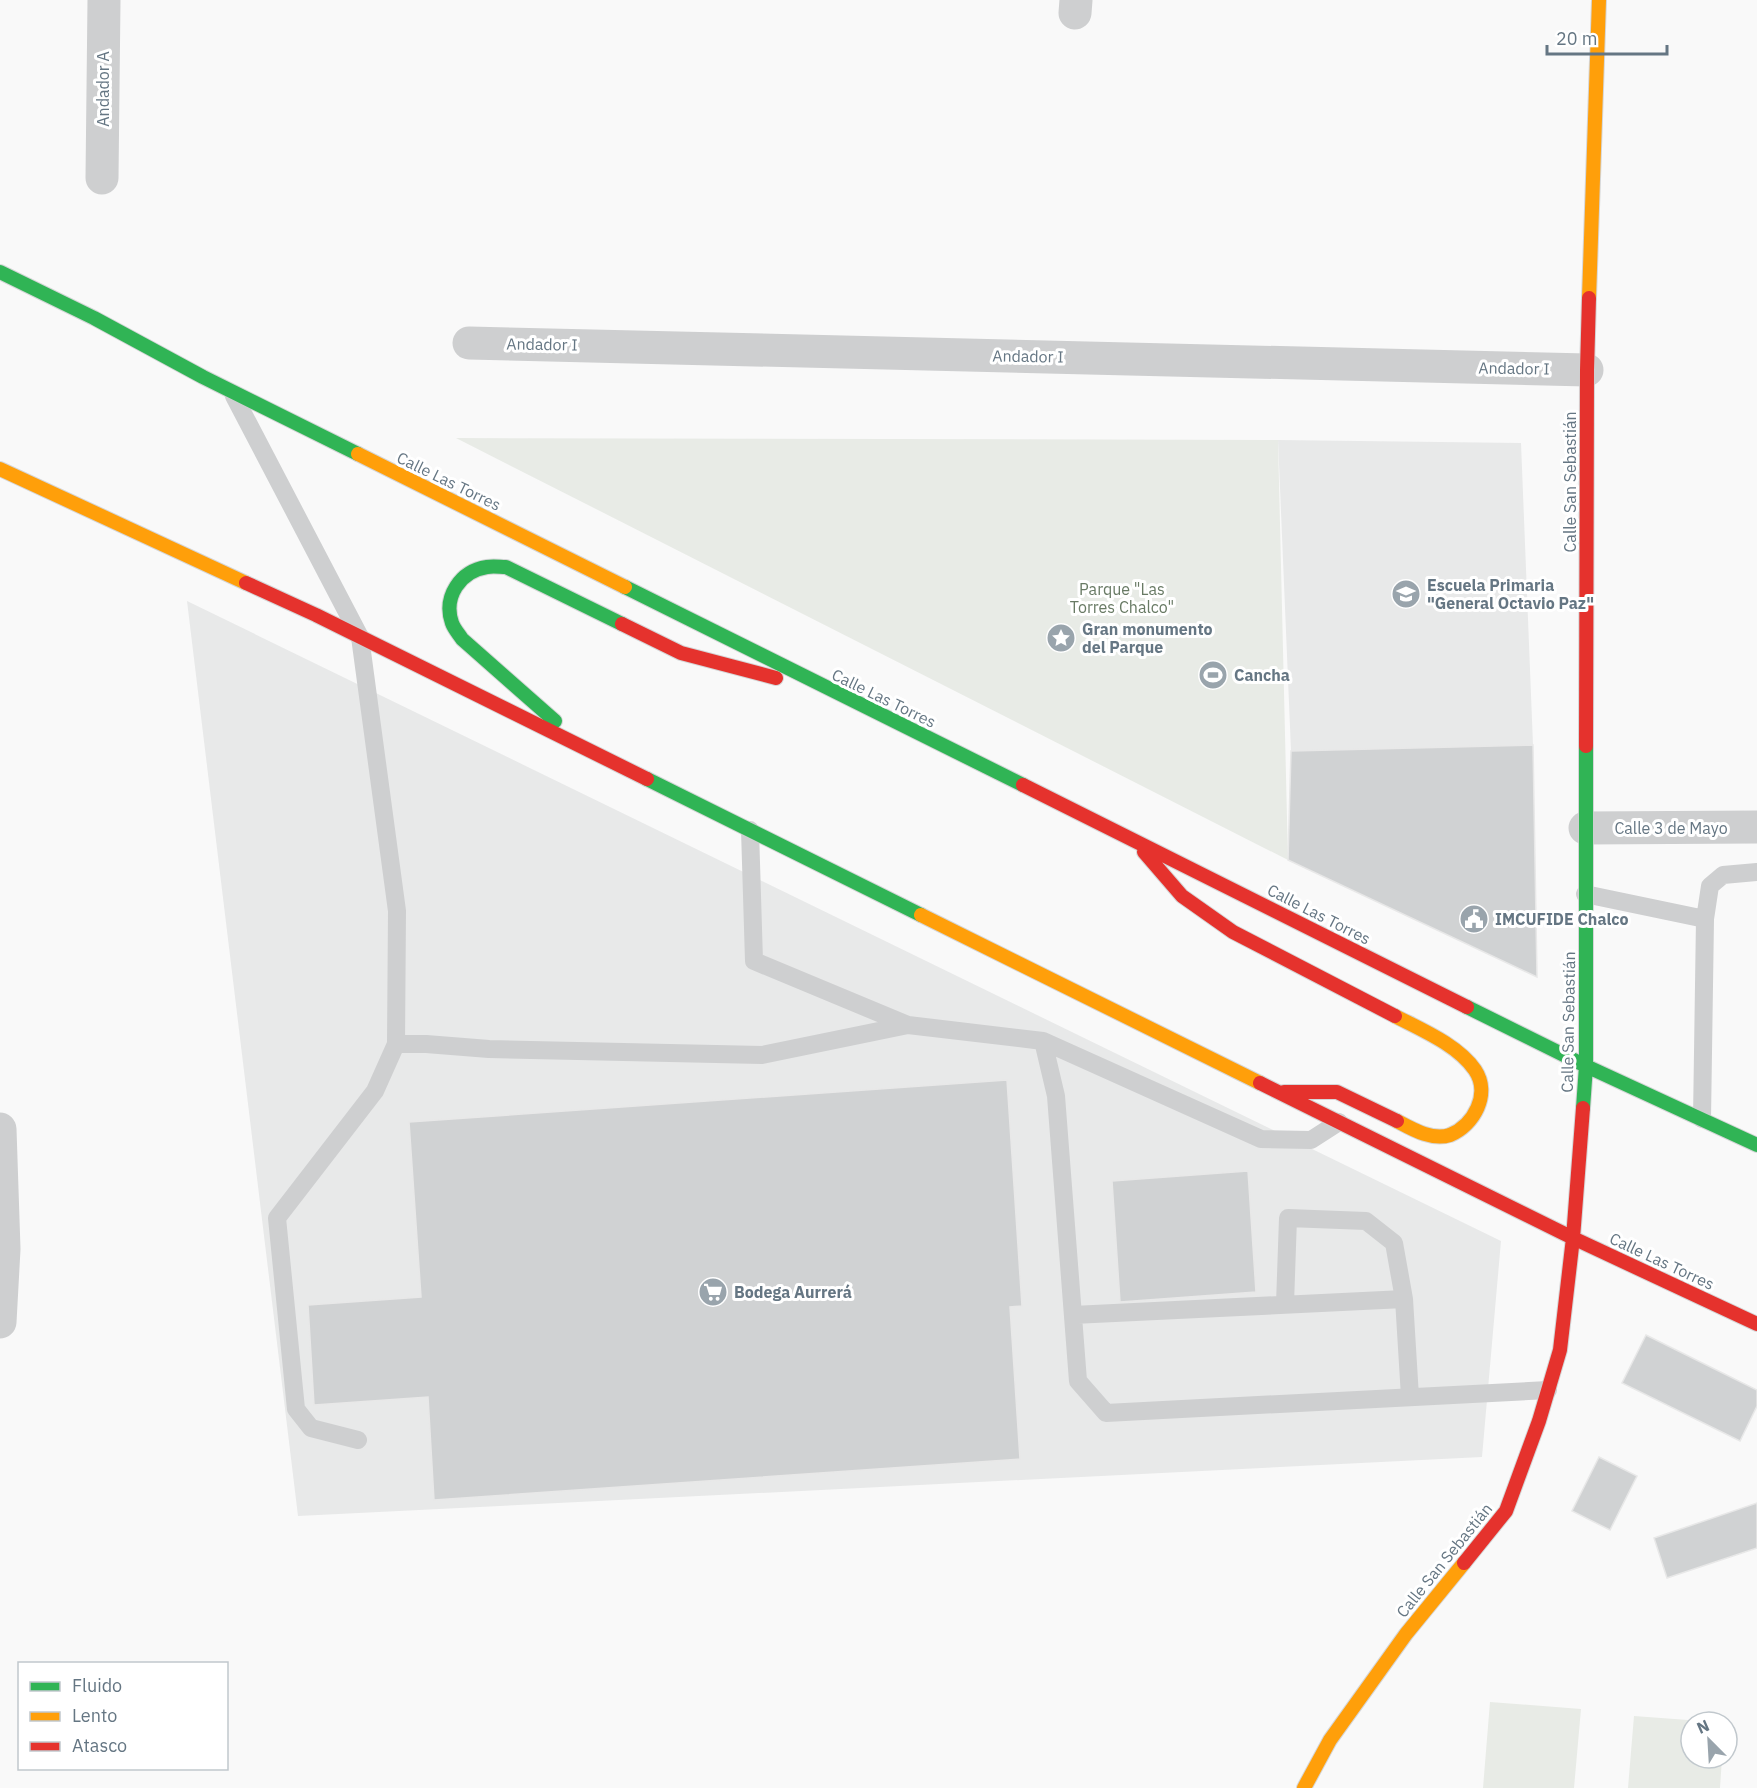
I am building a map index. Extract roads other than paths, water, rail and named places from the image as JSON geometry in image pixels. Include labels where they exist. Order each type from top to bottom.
[{"type":"main road","name":"Calle San Sebastián","points":[[1304,1788],[1330,1740],[1406,1634],[1506,1510],[1539,1421],[1560,1350],[1573,1238],[1586,1066],[1587,370],[1599,0]]},
{"type":"main road","name":"Calle Las Torres","points":[[0,272],[94,318],[232,392],[1586,1066],[1757,1145]]},
{"type":"main road","name":"Calle Las Torres","points":[[0,469],[360,637],[1573,1238],[1757,1324]]},
{"type":"main road","points":[[587,749],[455,633],[449,618],[450,603],[454,589],[464,576],[477,568],[491,565],[506,567],[681,653],[839,694]]},
{"type":"main road","points":[[1133,840],[1182,896],[1233,932],[1449,1044],[1476,1071],[1483,1093],[1473,1118],[1449,1135],[1425,1135],[1338,1092],[1279,1092]]},
{"type":"street","name":"Andador A","points":[[102,178],[104,0]]},
{"type":"street","name":"Andador I","points":[[469,343],[1587,370]]},
{"type":"street","name":"Calle 3 de Mayo","points":[[1585,828],[1757,827]]},
{"type":"street","points":[[0,1130],[4,1249],[0,1322]]},
{"type":"lane","points":[[232,392],[360,637],[397,911],[396,1044],[375,1091],[278,1218],[296,1409],[311,1428],[358,1440]]},
{"type":"lane","points":[[750,830],[754,961],[908,1025],[1043,1041],[1261,1138],[1311,1140],[1339,1122]]},
{"type":"lane","points":[[1702,1119],[1705,919],[1710,886],[1723,875],[1757,872]]},
{"type":"lane","points":[[1585,894],[1705,919]]},
{"type":"lane","points":[[396,1044],[489,1049],[762,1054],[908,1025]]},
{"type":"lane","points":[[1043,1041],[1056,1096],[1078,1381],[1106,1413],[1548,1390]]},
{"type":"lane","points":[[1285,1304],[1288,1218],[1366,1221],[1394,1243],[1404,1299],[1410,1397]]},
{"type":"lane","points":[[1073,1315],[1404,1299]]},
{"type":"place","name":"Escuela Primaria \"General Octavio Paz\"","points":[[1406,594]]},
{"type":"place","name":"Gran monumento del Parque","points":[[1061,638]]},
{"type":"place","name":"Cancha","points":[[1213,675]]},
{"type":"place","name":"IMCUFIDE Chalco","points":[[1474,919]]},
{"type":"place","name":"Bodega Aurrerá","points":[[713,1292]]},
{"type":"park label","name":"Parque \"Las Torres Chalco\"","points":[[1122,598]]}]
